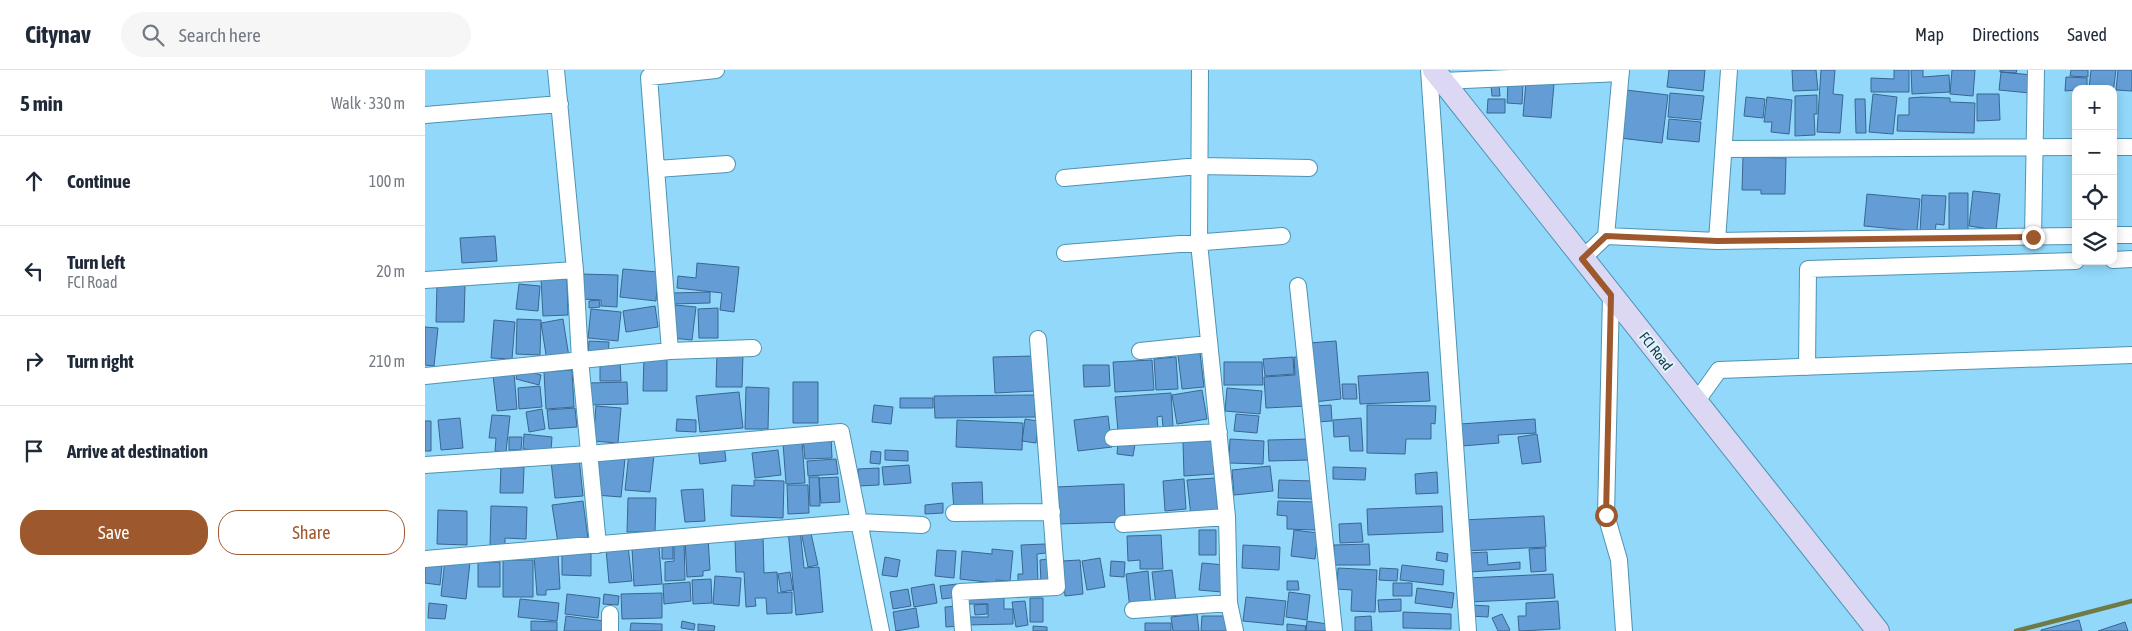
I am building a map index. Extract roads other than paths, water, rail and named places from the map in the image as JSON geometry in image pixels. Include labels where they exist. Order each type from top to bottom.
[{"type":"street","points":[[557,70],[597,545]]},
{"type":"street","points":[[670,351],[649,77],[716,70]]},
{"type":"street","points":[[1200,70],[1199,243],[1227,517],[1229,602],[1235,631]]},
{"type":"street","points":[[1717,241],[1729,70]]},
{"type":"street","points":[[2033,237],[2033,147],[2036,70]]},
{"type":"street","points":[[1468,631],[1436,74],[1621,71],[1606,236],[1582,259]]},
{"type":"street","name":"FCI Road","points":[[1436,74],[1878,631]]},
{"type":"street","points":[[425,115],[560,104]]},
{"type":"street","points":[[2117,147],[2132,146]]},
{"type":"street","points":[[1724,149],[2072,147]]},
{"type":"street","points":[[657,170],[727,164]]},
{"type":"street","points":[[1064,178],[1199,166],[1309,168]]},
{"type":"street","points":[[2117,235],[2132,235]]},
{"type":"street","points":[[1065,253],[1282,236]]},
{"type":"street","points":[[1606,236],[1717,241],[2072,236]]},
{"type":"street","points":[[2117,260],[2132,259]]},
{"type":"street","points":[[1807,368],[1808,269],[2072,261]]},
{"type":"street","points":[[425,280],[575,270]]},
{"type":"street","points":[[1299,286],[1334,631]]},
{"type":"street","points":[[1611,295],[1606,515],[1619,560],[1624,631]]},
{"type":"street","points":[[963,631],[960,592],[1057,587],[1039,340]]},
{"type":"street","points":[[1140,351],[1209,344]]},
{"type":"street","points":[[425,376],[670,351],[753,348]]},
{"type":"street","points":[[1696,402],[1719,370],[2132,355]]},
{"type":"street","points":[[425,465],[588,454],[841,432],[881,631]]},
{"type":"street","points":[[1113,438],[1219,432]]},
{"type":"street","points":[[954,513],[1052,512]]},
{"type":"street","points":[[1123,524],[1227,517]]},
{"type":"street","points":[[425,559],[859,522],[921,525]]},
{"type":"street","points":[[1133,610],[1229,602]]},
{"type":"street","points":[[609,614],[610,631]]},
{"type":"waterway","points":[[2016,631],[2132,601]]}]
